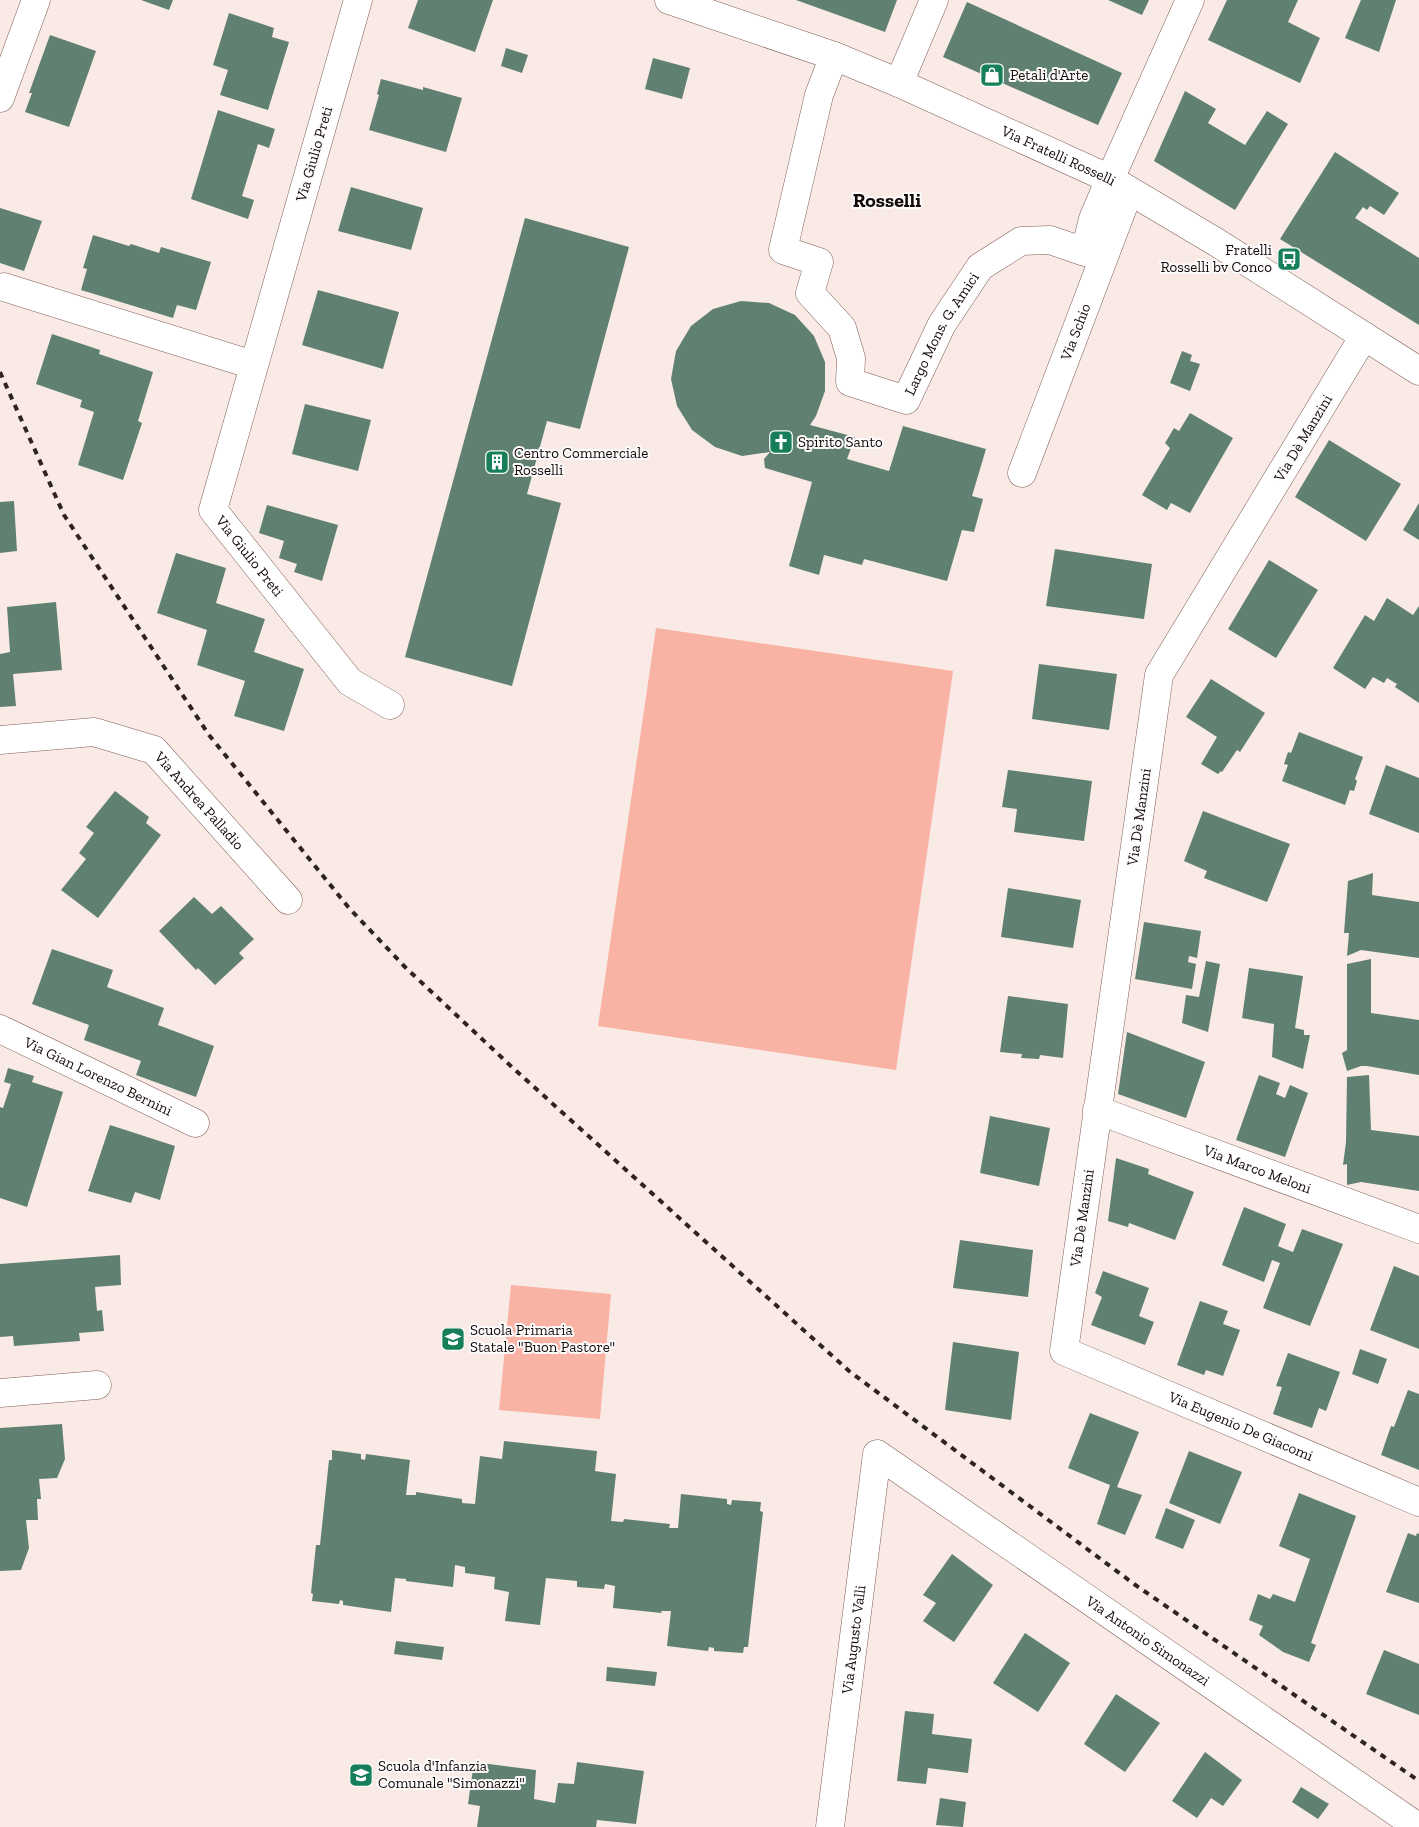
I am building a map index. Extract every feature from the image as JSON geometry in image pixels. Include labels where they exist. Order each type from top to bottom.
[{"type":"street","points":[[0,98],[36,0]]},
{"type":"street","name":"Via Giulio Preti","points":[[358,0],[213,510],[350,682],[390,704]]},
{"type":"street","name":"Via Fratelli Rosselli","points":[[669,0],[834,56],[899,83],[1119,185],[1216,242],[1419,372]]},
{"type":"street","points":[[899,83],[934,0]]},
{"type":"street","name":"Via Schio","points":[[1022,473],[1119,185],[1190,0]]},
{"type":"street","name":"Largo Mons. G. Amici","points":[[834,56],[819,94],[783,250],[819,262],[810,293],[842,328],[850,358],[850,382],[906,400],[942,324],[980,268],[1021,241],[1050,240],[1084,252],[1093,219],[1119,185]]},
{"type":"street","points":[[4,287],[253,365]]},
{"type":"street","name":"Via Dè Manzini","points":[[1064,1351],[1159,675],[1364,336]]},
{"type":"street","name":"Via Andrea Palladio","points":[[0,740],[94,732],[154,750],[288,900]]},
{"type":"street","name":"Via Gian Lorenzo Bernini","points":[[0,1029],[195,1123]]},
{"type":"street","name":"Via Marco Meloni","points":[[1097,1110],[1419,1229]]},
{"type":"street","name":"Via Eugenio De Giacomi","points":[[1064,1351],[1419,1502]]},
{"type":"street","points":[[0,1393],[97,1385]]},
{"type":"street","name":"Via Augusto Valli","points":[[830,1827],[877,1454]]},
{"type":"street","name":"Via Antonio Simonazzi","points":[[877,1454],[1418,1827]]},
{"type":"shaded area","points":[[656,628],[953,671],[896,1070],[598,1026]]},
{"type":"shaded area","points":[[511,1285],[611,1294],[600,1419],[499,1410]]},
{"type":"building","points":[[141,0],[173,0],[169,10]]},
{"type":"building","points":[[418,0],[493,0],[475,52],[408,28]]},
{"type":"building","points":[[796,0],[897,0],[885,32]]},
{"type":"building","points":[[1108,0],[1149,0],[1142,15]]},
{"type":"building","points":[[1227,0],[1298,0],[1288,22],[1320,38],[1300,83],[1208,40]]},
{"type":"building","points":[[1361,0],[1396,0],[1379,52],[1345,38]]},
{"type":"building","points":[[967,2],[1122,73],[1098,125],[943,57]]},
{"type":"building","points":[[229,13],[274,28],[272,37],[289,42],[268,110],[220,95],[228,70],[213,65]]},
{"type":"building","points":[[50,35],[96,51],[69,127],[25,112],[32,93],[29,93]]},
{"type":"building","points":[[506,48],[528,55],[522,73],[501,66]]},
{"type":"building","points":[[653,58],[690,68],[682,99],[645,89]]},
{"type":"building","points":[[381,79],[423,90],[423,87],[462,98],[446,152],[369,130],[379,95],[377,94]]},
{"type":"building","points":[[1185,91],[1216,109],[1208,123],[1245,145],[1267,111],[1288,124],[1235,210],[1154,161]]},
{"type":"building","points":[[218,110],[275,129],[269,148],[258,144],[242,196],[254,200],[248,219],[191,199]]},
{"type":"building","points":[[1335,152],[1399,193],[1384,215],[1370,206],[1367,210],[1363,207],[1355,218],[1419,258],[1419,325],[1280,239]]},
{"type":"building","points":[[351,187],[423,208],[411,250],[338,231]]},
{"type":"building","points":[[0,208],[42,221],[24,271],[0,263]]},
{"type":"building","name":"Centro Commerciale Rosselli","points":[[525,218],[629,247],[580,429],[547,421],[527,494],[561,503],[512,686],[405,657]]},
{"type":"building","points":[[93,235],[159,253],[161,247],[211,262],[196,310],[177,305],[173,318],[81,290],[87,269],[83,268]]},
{"type":"building","points":[[318,290],[399,312],[383,369],[302,345]]},
{"type":"building","name":"Spirito Santo","points":[[741,301],[769,303],[795,315],[814,336],[825,362],[825,391],[816,416],[810,425],[855,437],[847,459],[889,471],[903,426],[986,449],[972,496],[983,499],[974,532],[962,530],[947,581],[864,559],[862,565],[824,555],[819,575],[789,566],[812,482],[765,468],[764,459],[770,452],[742,456],[715,447],[692,430],[677,406],[671,379],[676,351],[691,326],[713,309]]},
{"type":"building","points":[[52,334],[100,350],[99,354],[153,372],[138,421],[142,423],[123,480],[78,465],[94,412],[80,407],[82,400],[36,384]]},
{"type":"building","points":[[1182,351],[1192,355],[1190,361],[1200,364],[1190,391],[1170,383]]},
{"type":"building","points":[[305,404],[371,420],[358,471],[292,454]]},
{"type":"building","points":[[1190,413],[1233,438],[1190,513],[1171,503],[1167,510],[1142,495],[1170,448],[1165,443],[1174,428],[1179,431]]},
{"type":"building","points":[[1329,440],[1401,484],[1366,541],[1295,497]]},
{"type":"building","points":[[14,501],[17,551],[0,553],[0,502]]},
{"type":"building","points":[[1419,503],[1419,540],[1403,530]]},
{"type":"building","points":[[267,505],[338,525],[322,581],[294,572],[297,564],[279,558],[284,541],[259,533]]},
{"type":"building","points":[[1055,549],[1152,564],[1144,619],[1046,606]]},
{"type":"building","points":[[176,553],[226,568],[216,603],[265,619],[254,652],[304,669],[284,731],[234,716],[245,681],[197,665],[207,630],[157,613]]},
{"type":"building","points":[[1269,560],[1318,590],[1276,658],[1228,629]]},
{"type":"building","points":[[1387,598],[1413,615],[1419,606],[1419,703],[1395,687],[1397,684],[1387,678],[1384,683],[1373,677],[1365,689],[1333,668],[1365,615],[1374,621]]},
{"type":"building","points":[[56,602],[62,670],[13,674],[16,706],[0,707],[0,654],[10,652],[7,607]]},
{"type":"building","points":[[1039,664],[1117,674],[1109,730],[1032,719]]},
{"type":"building","points":[[1211,679],[1265,713],[1240,752],[1237,750],[1222,772],[1218,774],[1201,764],[1217,737],[1186,717]]},
{"type":"building","points":[[1299,732],[1363,757],[1355,779],[1357,781],[1354,791],[1350,790],[1345,805],[1282,781],[1288,765],[1284,764],[1288,752],[1291,753]]},
{"type":"building","points":[[1386,765],[1419,778],[1419,833],[1369,814]]},
{"type":"building","points":[[1008,770],[1092,781],[1084,841],[1014,832],[1017,809],[1002,807]]},
{"type":"building","points":[[115,791],[149,817],[146,823],[161,835],[98,918],[61,890],[86,859],[79,853],[94,833],[86,827]]},
{"type":"building","points":[[1203,811],[1290,844],[1267,902],[1204,878],[1207,871],[1184,861]]},
{"type":"building","points":[[1373,873],[1372,895],[1419,902],[1419,958],[1361,950],[1347,956],[1349,933],[1344,933],[1348,881]]},
{"type":"building","points":[[1008,888],[1081,900],[1073,948],[1001,937]]},
{"type":"building","points":[[194,897],[212,914],[221,906],[254,939],[239,953],[244,958],[215,985],[198,968],[196,970],[159,931]]},
{"type":"building","points":[[1144,922],[1201,931],[1197,958],[1189,956],[1188,962],[1196,964],[1192,989],[1135,979]]},
{"type":"building","points":[[52,949],[113,970],[107,987],[164,1008],[158,1025],[214,1046],[196,1097],[136,1075],[141,1061],[84,1040],[89,1025],[32,1004]]},
{"type":"building","points":[[1371,959],[1371,1013],[1419,1020],[1419,1075],[1367,1066],[1347,1071],[1342,1053],[1347,1050],[1347,964]]},
{"type":"building","points":[[1206,961],[1220,964],[1208,1032],[1182,1023],[1186,995],[1199,997]]},
{"type":"building","points":[[1249,968],[1303,976],[1295,1028],[1304,1030],[1304,1035],[1310,1035],[1303,1069],[1272,1057],[1274,1024],[1242,1018]]},
{"type":"building","points":[[1008,996],[1068,1004],[1063,1058],[1040,1055],[1039,1059],[1021,1058],[1022,1054],[1000,1052]]},
{"type":"building","points":[[1127,1032],[1205,1062],[1186,1118],[1118,1094]]},
{"type":"building","points":[[8,1068],[34,1076],[32,1082],[63,1092],[27,1207],[0,1198],[0,1107],[3,1108],[11,1084],[4,1082]]},
{"type":"building","points":[[1259,1075],[1280,1083],[1276,1094],[1285,1098],[1290,1085],[1308,1093],[1285,1157],[1236,1140]]},
{"type":"building","points":[[1369,1075],[1371,1130],[1419,1136],[1419,1191],[1361,1182],[1347,1185],[1347,1164],[1343,1165],[1346,1142],[1347,1077]]},
{"type":"building","points":[[990,1116],[1050,1128],[1039,1186],[980,1173]]},
{"type":"building","points":[[110,1125],[175,1146],[160,1200],[135,1192],[131,1203],[88,1191]]},
{"type":"building","points":[[1116,1158],[1149,1169],[1148,1174],[1194,1192],[1175,1240],[1129,1223],[1128,1227],[1108,1221]]},
{"type":"building","points":[[1244,1207],[1286,1224],[1278,1246],[1293,1252],[1302,1229],[1343,1244],[1310,1326],[1263,1308],[1280,1263],[1272,1260],[1264,1282],[1222,1265]]},
{"type":"building","points":[[960,1240],[1033,1250],[1028,1297],[953,1288]]},
{"type":"building","points":[[120,1255],[121,1285],[95,1287],[97,1311],[102,1310],[104,1331],[79,1333],[80,1341],[14,1346],[13,1336],[0,1337],[0,1264]]},
{"type":"building","points":[[1394,1266],[1419,1276],[1419,1349],[1370,1330]]},
{"type":"building","points":[[1103,1271],[1149,1288],[1139,1316],[1154,1322],[1145,1345],[1091,1325],[1102,1297],[1095,1293]]},
{"type":"building","points":[[1200,1301],[1228,1311],[1223,1324],[1240,1330],[1223,1376],[1206,1370],[1204,1375],[1177,1365]]},
{"type":"building","points":[[953,1342],[1019,1352],[1011,1420],[945,1410]]},
{"type":"building","points":[[1360,1349],[1387,1359],[1378,1384],[1352,1374]]},
{"type":"building","points":[[1288,1353],[1340,1372],[1326,1411],[1319,1408],[1312,1428],[1273,1414],[1282,1387],[1276,1386]]},
{"type":"building","points":[[1408,1390],[1419,1394],[1419,1470],[1381,1455],[1391,1426],[1394,1427]]},
{"type":"building","points":[[1090,1413],[1139,1432],[1117,1487],[1142,1495],[1125,1535],[1097,1524],[1110,1485],[1068,1468]]},
{"type":"building","points":[[62,1424],[65,1459],[57,1478],[39,1479],[41,1499],[37,1499],[38,1520],[26,1520],[29,1548],[21,1570],[0,1571],[0,1428]]},
{"type":"building","points":[[504,1441],[597,1451],[595,1471],[616,1474],[611,1521],[623,1522],[624,1519],[670,1524],[669,1528],[678,1528],[681,1494],[727,1499],[727,1504],[731,1505],[732,1500],[761,1502],[760,1511],[763,1512],[748,1647],[744,1647],[743,1653],[714,1651],[714,1648],[709,1647],[708,1651],[667,1646],[671,1611],[661,1611],[662,1613],[613,1608],[615,1586],[605,1584],[604,1589],[577,1587],[577,1581],[546,1578],[540,1625],[505,1621],[509,1592],[494,1589],[495,1577],[465,1573],[465,1567],[455,1565],[453,1587],[395,1578],[391,1612],[343,1605],[343,1601],[340,1600],[339,1604],[312,1601],[313,1594],[311,1593],[316,1545],[320,1545],[329,1460],[332,1460],[332,1450],[361,1454],[361,1459],[365,1460],[366,1454],[410,1460],[406,1495],[416,1495],[416,1492],[462,1499],[462,1503],[475,1504],[480,1456],[502,1459]]},
{"type":"building","points":[[1189,1451],[1242,1472],[1220,1524],[1169,1503]]},
{"type":"building","points":[[1299,1493],[1356,1516],[1311,1643],[1316,1645],[1309,1662],[1283,1652],[1259,1635],[1263,1626],[1249,1620],[1258,1594],[1270,1599],[1273,1594],[1295,1602],[1310,1559],[1279,1546]]},
{"type":"building","points":[[1166,1508],[1195,1520],[1183,1549],[1155,1538]]},
{"type":"building","points":[[1408,1533],[1416,1536],[1417,1533],[1419,1534],[1419,1603],[1386,1592]]},
{"type":"building","points":[[952,1554],[993,1585],[954,1642],[923,1621],[936,1603],[923,1595]]},
{"type":"building","points":[[1025,1633],[1070,1663],[1038,1712],[993,1683]]},
{"type":"building","points":[[396,1641],[444,1647],[442,1660],[394,1654]]},
{"type":"building","points":[[1384,1650],[1419,1664],[1419,1715],[1366,1694]]},
{"type":"building","points":[[607,1667],[657,1672],[655,1686],[606,1681]]},
{"type":"building","points":[[1116,1694],[1160,1723],[1125,1772],[1084,1744]]},
{"type":"building","points":[[905,1711],[934,1714],[932,1734],[972,1739],[968,1773],[928,1768],[926,1784],[897,1781]]},
{"type":"building","points":[[1205,1752],[1242,1780],[1223,1806],[1211,1798],[1197,1818],[1172,1801]]},
{"type":"building","points":[[474,1762],[536,1770],[534,1799],[555,1803],[558,1783],[574,1784],[577,1762],[644,1771],[636,1824],[597,1820],[596,1827],[477,1827],[480,1806],[468,1804]]},
{"type":"building","points":[[1301,1787],[1329,1804],[1318,1819],[1292,1802]]},
{"type":"building","points":[[940,1798],[966,1802],[963,1827],[936,1825]]},
{"type":"railway","points":[[0,372],[64,515],[209,735],[349,908],[406,968],[513,1068],[849,1371],[1134,1584],[1419,1781]]},
{"type":"place","name":"Petali d'Arte","points":[[992,75]]},
{"type":"place","name":"Fratelli Rosselli bv Conco","points":[[1289,259]]},
{"type":"place","name":"Spirito Santo","points":[[781,442]]},
{"type":"place","name":"Centro Commerciale Rosselli","points":[[497,462]]},
{"type":"place","name":"Scuola Primaria Statale \"Buon Pastore\"","points":[[453,1339]]},
{"type":"place","name":"Scuola d'Infanzia Comunale \"Simonazzi\"","points":[[361,1775]]},
{"type":"district","name":"Rosselli","points":[[887,200]]}]
